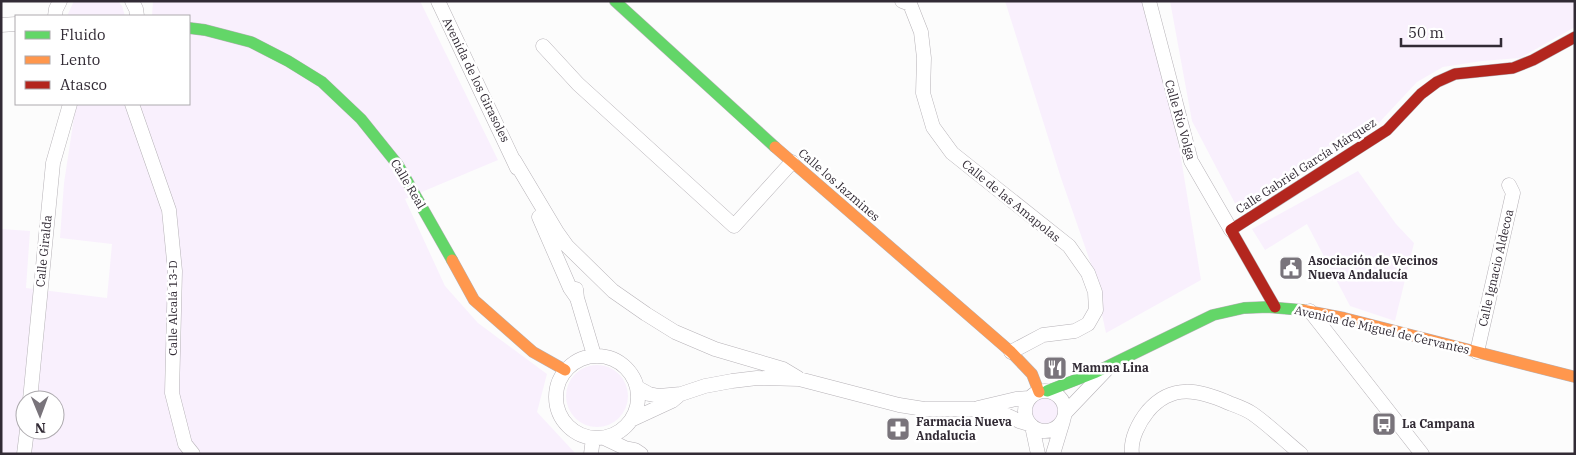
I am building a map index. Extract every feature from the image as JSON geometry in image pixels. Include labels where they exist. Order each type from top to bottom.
[{"type":"street","points":[[55,15],[60,1]]},
{"type":"street","points":[[132,1],[137,15]]},
{"type":"street","name":"Avenida de los Girasoles","points":[[438,1],[514,160],[570,288],[578,298]]},
{"type":"street","name":"Calle los Jazmines","points":[[615,1],[792,162],[1011,352],[1038,381],[1038,393]]},
{"type":"street","name":"Calle de las Amapolas","points":[[902,1],[910,4],[921,32],[924,58],[923,93],[932,127],[952,153],[1069,246],[1088,273],[1095,292],[1096,310],[1088,324],[1074,331],[1043,335],[1011,352]]},
{"type":"street","name":"Calle Río Volga","points":[[1149,1],[1191,162],[1231,230]]},
{"type":"street","points":[[1,25],[15,24]]},
{"type":"street","name":"Calle Real","points":[[190,28],[251,42],[288,61],[322,82],[361,118],[398,164],[474,300],[533,352],[565,370]]},
{"type":"street","name":"Calle Gabriel García Márquez","points":[[1275,307],[1231,230],[1387,130],[1421,94],[1437,82],[1455,74],[1513,68],[1533,60],[1575,37]]},
{"type":"street","points":[[543,46],[578,84],[734,226],[792,162]]},
{"type":"street","name":"Calle Giralda","points":[[31,390],[53,163],[70,105]]},
{"type":"street","name":"Calle Alcalá 13-D","points":[[132,105],[169,210],[175,271],[172,393],[185,444],[193,454]]},
{"type":"street","name":"Avenida de los Girasoles","points":[[514,160],[567,246],[613,291],[675,332],[715,349],[783,369],[799,379]]},
{"type":"street","name":"Calle Ignacio Aldecoa","points":[[1477,352],[1514,193],[1509,185]]},
{"type":"street","name":"Avenida de los Girasoles","points":[[567,246],[569,263],[594,355]]},
{"type":"street","name":"Avenida de Miguel de Cervantes","points":[[973,409],[1069,384],[1219,313],[1254,306],[1292,308],[1338,316],[1575,377]]},
{"type":"street","points":[[1310,311],[1422,454]]},
{"type":"street","points":[[598,438],[615,434],[624,428],[631,421],[639,399],[634,377],[626,368],[617,360],[606,356],[594,355],[578,360],[565,370],[558,380],[555,393],[558,412],[569,428],[580,435],[598,438],[638,452]]},
{"type":"street","name":"Avenida de Miguel de Cervantes","points":[[1064,416],[1109,366]]},
{"type":"street","name":"Avenida de Miguel de Cervantes","points":[[638,388],[649,394],[659,396],[681,394],[732,380],[757,378],[799,379],[924,410],[973,409],[1004,414],[1031,425]]},
{"type":"street","points":[[1132,454],[1135,433],[1143,418],[1153,406],[1164,398],[1187,391],[1208,394],[1252,413],[1301,454]]},
{"type":"street","points":[[1038,454],[1031,425],[1025,411],[1038,393],[1053,392],[1062,400],[1065,406],[1053,454]]},
{"type":"street","name":"Avenida de Miguel de Cervantes","points":[[631,421],[672,401],[681,394]]},
{"type":"street","points":[[1031,425],[1037,429],[1049,430],[1059,425],[1064,416]]},
{"type":"street","points":[[631,421],[638,452]]},
{"type":"street","points":[[591,454],[598,438]]},
{"type":"street","points":[[24,454],[26,440]]},
{"type":"shaded area","points":[[74,1],[118,1],[125,15],[67,15]]},
{"type":"shaded area","points":[[153,1],[420,1],[498,160],[405,199],[445,286],[478,323],[547,374],[537,412],[576,454],[1,454],[1,229],[30,231],[26,288],[107,298],[112,244],[60,238],[64,183],[76,105],[190,105],[190,15],[152,15]]},
{"type":"shaded area","points":[[1005,1],[1147,1],[1180,152],[1201,280],[1106,333],[1091,264],[1061,178]]},
{"type":"shaded area","points":[[1170,1],[1575,1],[1575,27],[1520,58],[1443,67],[1417,82],[1375,127],[1239,211],[1192,121]]},
{"type":"shaded area","points":[[1358,171],[1396,224],[1414,243],[1395,321],[1350,306],[1307,224],[1265,250],[1252,229]]},
{"type":"shaded area","points":[[591,365],[603,365],[619,374],[626,384],[628,396],[626,408],[619,418],[603,427],[591,427],[580,422],[571,413],[566,402],[566,390],[571,379],[580,370]]},
{"type":"shaded area","points":[[1045,398],[1054,402],[1058,411],[1054,420],[1045,424],[1036,420],[1032,411],[1036,402]]},
{"type":"traffic: fast","points":[[615,1],[775,147]]},
{"type":"traffic: fast","points":[[190,28],[251,42],[288,61],[322,82],[361,119],[398,165],[452,260]]},
{"type":"traffic: fast","points":[[1047,391],[1096,372],[1213,315],[1244,308],[1268,307],[1302,310]]},
{"type":"traffic: slow","points":[[775,147],[1011,352],[1032,374],[1039,392]]},
{"type":"traffic: slow","points":[[452,260],[474,300],[533,352],[565,370]]},
{"type":"traffic: slow","points":[[1302,310],[1344,318],[1575,377]]},
{"type":"traffic: jam","points":[[1275,307],[1231,230],[1387,130],[1421,94],[1437,82],[1455,74],[1513,68],[1533,60],[1575,37]]},
{"type":"place","name":"Asociación de Vecinos Nueva Andalucía","points":[[1291,268]]},
{"type":"place","name":"Mamma Lina","points":[[1055,368]]},
{"type":"place","name":"La Campana","points":[[1384,424]]},
{"type":"place","name":"Farmacia Nueva Andalucia","points":[[898,429]]}]
